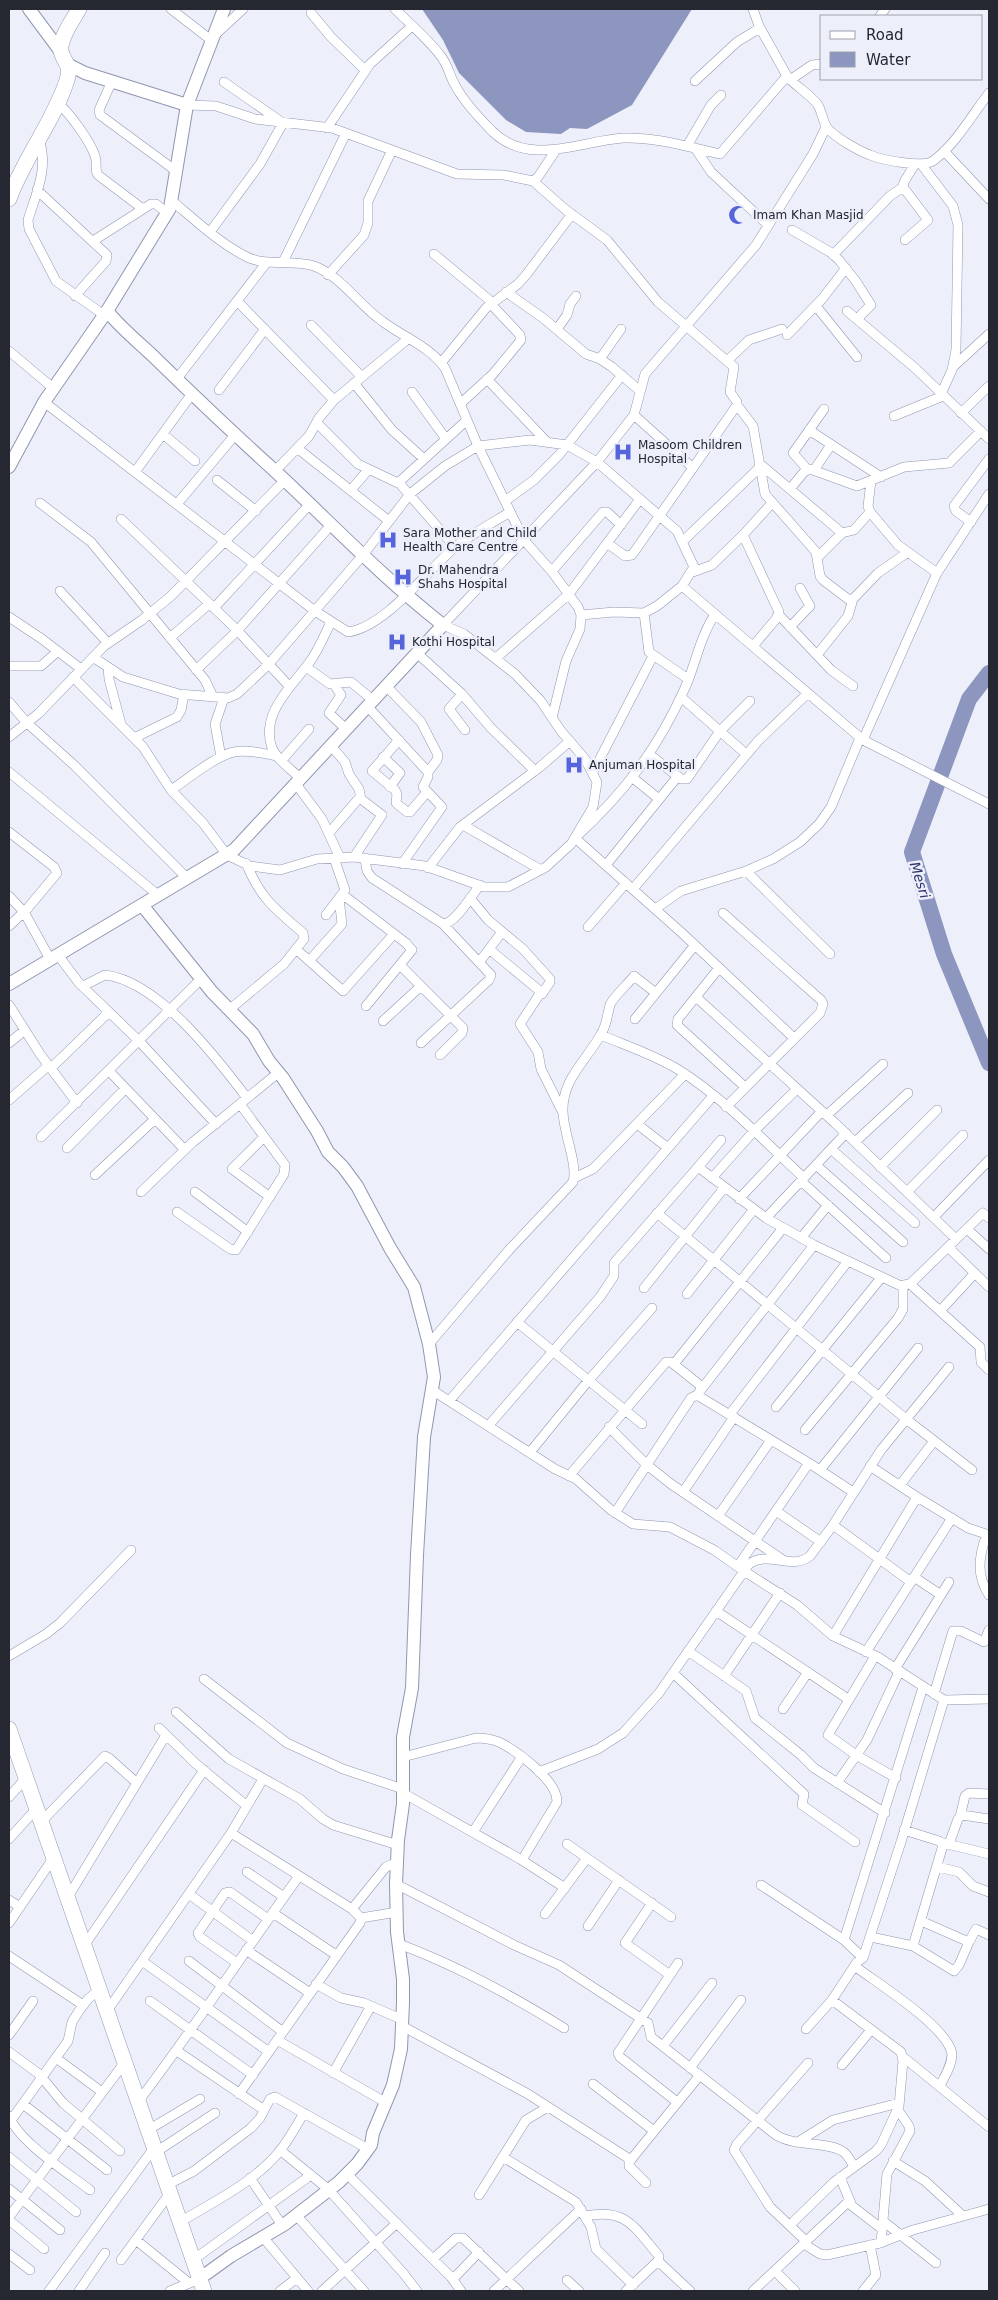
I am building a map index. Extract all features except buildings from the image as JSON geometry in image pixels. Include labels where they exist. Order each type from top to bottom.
[{"type":"main road","points":[[9,199],[19,174],[58,103],[69,75],[69,65],[61,52],[63,39],[79,9]]},
{"type":"main road","points":[[9,1729],[193,2260],[198,2284]]},
{"type":"street","points":[[29,9],[61,52]]},
{"type":"street","points":[[170,9],[212,38]]},
{"type":"street","points":[[9,466],[44,402],[105,313],[167,213],[171,200],[187,105],[224,9]]},
{"type":"street","points":[[212,38],[243,9]]},
{"type":"street","points":[[395,9],[440,55],[451,71],[454,84],[465,100],[494,133],[514,147],[527,150],[556,150],[623,138],[656,139],[720,154],[789,78],[812,65],[820,64]]},
{"type":"street","points":[[9,984],[234,850],[443,625],[598,462],[634,415],[645,374],[756,245],[813,154],[826,127],[823,115],[817,104],[789,78],[760,28],[753,9]]},
{"type":"street","points":[[311,13],[331,37],[365,70]]},
{"type":"street","points":[[326,128],[365,70],[412,26]]},
{"type":"street","points":[[695,81],[738,42],[760,28]]},
{"type":"street","points":[[69,65],[85,73],[187,105],[216,106],[255,119],[326,128],[346,133],[457,174],[504,175],[533,181],[607,240],[651,294],[685,327],[734,367],[730,392],[753,426],[763,492],[816,552],[820,576],[823,580],[848,599],[853,599]]},
{"type":"street","points":[[112,82],[99,110],[100,115],[176,171]]},
{"type":"street","points":[[224,82],[283,123]]},
{"type":"street","points":[[826,127],[868,154],[879,158],[918,164],[933,160],[944,151],[986,105],[989,93]]},
{"type":"street","points":[[691,147],[711,105],[721,95]]},
{"type":"street","points":[[58,103],[68,114],[95,154],[98,175],[143,209]]},
{"type":"street","points":[[210,232],[260,164],[283,123]]},
{"type":"street","points":[[283,262],[346,133]]},
{"type":"street","points":[[38,138],[43,151],[43,159],[41,179],[28,220],[29,229],[56,281],[75,296],[105,313],[285,480],[406,596],[443,625],[464,634],[515,674],[540,700],[593,772],[597,782],[593,807],[571,844],[541,870],[508,886],[480,885],[428,868],[354,858],[317,858],[280,870],[246,864],[226,855],[203,822],[171,790],[134,738],[73,677]]},
{"type":"street","points":[[691,147],[711,172],[768,225]]},
{"type":"street","points":[[328,275],[364,234],[368,223],[366,206],[392,150]]},
{"type":"street","points":[[533,181],[538,177],[556,150]]},
{"type":"street","points":[[944,151],[989,199]]},
{"type":"street","points":[[833,255],[890,196],[903,187],[903,184],[918,164]]},
{"type":"street","points":[[894,416],[942,395],[953,366],[958,305],[956,217],[953,206],[918,164]]},
{"type":"street","points":[[903,187],[928,220],[905,240]]},
{"type":"street","points":[[37,190],[105,252],[108,259],[75,296]]},
{"type":"street","points":[[171,200],[235,251],[250,258],[267,262],[309,265],[328,275],[381,321],[426,349],[441,364],[478,446],[524,540],[552,571],[578,607],[581,615],[580,629],[566,661],[552,718]]},
{"type":"street","points":[[92,241],[153,204],[167,213]]},
{"type":"street","points":[[441,364],[492,304],[526,275],[572,214]]},
{"type":"street","points":[[792,230],[833,255],[846,268],[871,302],[870,308],[857,319]]},
{"type":"street","points":[[434,254],[492,304],[521,337],[488,379],[460,404]]},
{"type":"street","points":[[176,380],[267,262]]},
{"type":"street","points":[[728,361],[749,340],[784,332],[816,306],[846,268]]},
{"type":"street","points":[[506,292],[557,329],[586,354],[600,359],[640,391]]},
{"type":"street","points":[[557,329],[568,315],[570,304],[576,296]]},
{"type":"street","points":[[238,302],[334,400]]},
{"type":"street","points":[[816,306],[857,357]]},
{"type":"street","points":[[847,311],[915,368],[989,438]]},
{"type":"street","points":[[311,325],[362,377]]},
{"type":"street","points":[[219,390],[265,329]]},
{"type":"street","points":[[600,359],[621,329]]},
{"type":"street","points":[[953,366],[989,334]]},
{"type":"street","points":[[275,471],[309,436],[334,400],[409,338]]},
{"type":"street","points":[[9,351],[53,388]]},
{"type":"street","points":[[505,501],[534,480],[567,445],[622,375]]},
{"type":"street","points":[[488,379],[546,441]]},
{"type":"street","points":[[354,383],[392,430],[424,459]]},
{"type":"street","points":[[961,413],[989,386]]},
{"type":"street","points":[[412,392],[446,439]]},
{"type":"street","points":[[135,472],[192,395]]},
{"type":"street","points":[[44,402],[315,610],[342,630],[348,632],[356,631],[371,622],[406,596],[455,547],[510,512]]},
{"type":"street","points":[[607,544],[625,556],[630,556],[737,404]]},
{"type":"street","points":[[824,408],[793,453],[810,470],[855,486],[904,467],[949,462],[981,431]]},
{"type":"street","points":[[634,415],[693,468]]},
{"type":"street","points":[[398,483],[467,420]]},
{"type":"street","points":[[317,423],[351,457],[368,470],[398,483],[410,494],[455,547]]},
{"type":"street","points":[[809,430],[881,477]]},
{"type":"street","points":[[163,434],[195,461]]},
{"type":"street","points":[[177,504],[235,435]]},
{"type":"street","points":[[93,657],[123,677],[184,694],[224,698],[237,694],[269,663],[363,555],[410,494],[435,473],[478,446],[518,440],[546,441],[567,445],[598,462],[677,531],[694,567],[682,586],[657,606],[644,613],[614,612],[581,615]]},
{"type":"street","points":[[790,490],[831,445]]},
{"type":"street","points":[[297,448],[389,521]]},
{"type":"street","points":[[971,522],[956,512],[954,506],[989,459]]},
{"type":"street","points":[[759,466],[842,533]]},
{"type":"street","points":[[682,542],[759,466]]},
{"type":"street","points":[[350,490],[368,470]]},
{"type":"street","points":[[217,480],[256,511]]},
{"type":"street","points":[[9,737],[38,714],[108,643],[171,596],[285,480]]},
{"type":"street","points":[[870,481],[868,506],[870,512],[898,545],[937,573]]},
{"type":"street","points":[[656,910],[690,887],[746,871],[786,851],[800,842],[819,824],[831,807],[937,573],[989,494]]},
{"type":"street","points":[[496,658],[569,594],[640,499]]},
{"type":"street","points":[[690,573],[712,565],[772,503]]},
{"type":"street","points":[[40,504],[92,542],[204,680],[213,697]]},
{"type":"street","points":[[170,638],[211,606],[255,564],[310,504]]},
{"type":"street","points":[[552,571],[603,512],[607,512],[620,525]]},
{"type":"street","points":[[818,557],[842,533],[854,530],[870,512]]},
{"type":"street","points":[[121,518],[237,631],[290,687]]},
{"type":"street","points":[[196,670],[237,631],[332,525]]},
{"type":"street","points":[[743,535],[778,609],[779,615],[831,670],[853,686]]},
{"type":"street","points":[[817,655],[848,616],[853,599],[878,572],[908,552]]},
{"type":"street","points":[[682,586],[861,739],[881,751],[989,804]]},
{"type":"street","points":[[790,626],[810,606],[800,588]]},
{"type":"street","points":[[60,591],[108,643]]},
{"type":"street","points":[[644,613],[647,646],[653,656],[688,679]]},
{"type":"street","points":[[575,838],[604,811],[633,778],[674,714],[703,635],[715,614]]},
{"type":"street","points":[[753,646],[779,615]]},
{"type":"street","points":[[9,617],[81,669]]},
{"type":"street","points":[[326,915],[345,887],[338,874],[337,858],[322,819],[299,781],[272,747],[270,736],[273,713],[280,700],[306,667],[331,622]]},
{"type":"street","points":[[11,666],[41,666],[58,651]]},
{"type":"street","points":[[418,654],[462,694],[491,728],[535,771]]},
{"type":"street","points":[[593,772],[653,656]]},
{"type":"street","points":[[108,667],[109,679],[121,724]]},
{"type":"street","points":[[306,667],[328,683],[351,682],[428,772]]},
{"type":"street","points":[[334,684],[341,695],[329,713],[347,730]]},
{"type":"street","points":[[387,687],[421,722],[438,755],[437,760],[428,772],[428,777],[423,787],[441,805],[441,810],[402,864]]},
{"type":"street","points":[[633,889],[746,754],[765,733],[808,693]]},
{"type":"street","points":[[134,738],[175,719],[181,710],[184,694]]},
{"type":"street","points":[[462,694],[449,708],[465,730]]},
{"type":"street","points":[[681,697],[746,754]]},
{"type":"street","points":[[221,757],[215,724],[224,698]]},
{"type":"street","points":[[649,754],[681,779],[687,779],[720,731],[750,701]]},
{"type":"street","points":[[9,702],[26,722],[74,765],[187,878]]},
{"type":"street","points":[[279,758],[309,729]]},
{"type":"street","points":[[399,740],[371,770],[397,794],[396,803],[409,812],[427,792]]},
{"type":"street","points":[[428,868],[454,833],[535,771],[570,741]]},
{"type":"street","points":[[331,746],[346,762],[349,774],[359,789],[360,797],[382,815],[354,858]]},
{"type":"street","points":[[171,790],[221,757],[234,752],[246,751],[279,758]]},
{"type":"street","points":[[383,757],[400,772],[390,786]]},
{"type":"street","points":[[9,772],[109,852],[158,895]]},
{"type":"street","points":[[606,865],[678,776]]},
{"type":"street","points":[[633,778],[659,799]]},
{"type":"street","points":[[329,834],[360,797]]},
{"type":"street","points":[[463,825],[541,870]]},
{"type":"street","points":[[9,832],[57,871],[56,876],[9,926]]},
{"type":"street","points":[[575,838],[682,932],[794,1038]]},
{"type":"street","points":[[365,859],[367,871],[372,878],[443,924],[490,972],[491,977],[421,1043]]},
{"type":"street","points":[[229,1010],[284,964],[304,939],[303,933],[269,903],[256,888],[246,864]]},
{"type":"street","points":[[746,871],[830,954]]},
{"type":"street","points":[[588,927],[626,882]]},
{"type":"street","points":[[443,924],[450,923],[480,885]]},
{"type":"street","points":[[9,896],[24,912],[54,957],[139,1041],[216,1124]]},
{"type":"street","points":[[340,896],[394,934],[412,950],[401,966],[366,1006]]},
{"type":"street","points":[[309,961],[342,924],[340,896]]},
{"type":"street","points":[[470,898],[479,911],[523,949],[550,978],[550,982],[542,994],[520,1022],[538,1052],[541,1069],[563,1113]]},
{"type":"street","points":[[142,905],[229,1010],[253,1034],[317,1131],[328,1152],[343,1167],[357,1186],[390,1248],[414,1287],[429,1344],[434,1377],[424,1436],[412,1688],[403,1737],[403,1791],[396,1884],[397,1932],[403,1979],[401,2049],[393,2085],[368,2149],[346,2174],[296,2215],[262,2236],[198,2284],[170,2291]]},
{"type":"street","points":[[723,913],[821,1000],[823,1004],[820,1013],[726,1107]]},
{"type":"street","points":[[480,962],[502,932]]},
{"type":"street","points":[[297,950],[342,991],[394,934]]},
{"type":"street","points":[[634,1019],[695,945]]},
{"type":"street","points":[[489,949],[540,990],[542,994]]},
{"type":"street","points":[[401,966],[463,1030],[440,1055]]},
{"type":"street","points":[[719,968],[677,1021],[678,1027],[745,1087]]},
{"type":"street","points":[[83,986],[102,976],[109,975],[141,986],[170,1010],[222,1065],[264,1137],[285,1165],[286,1169],[270,1197],[239,1246],[233,1250],[177,1212]]},
{"type":"street","points":[[429,1344],[509,1250],[568,1189],[574,1178],[575,1170],[566,1137],[563,1113],[563,1102],[569,1080],[601,1035],[610,1012],[610,1005],[634,976],[656,993]]},
{"type":"street","points":[[41,1137],[109,1072],[202,978]]},
{"type":"street","points":[[383,1022],[421,986]]},
{"type":"street","points":[[696,997],[846,1133],[956,1239]]},
{"type":"street","points":[[9,1005],[50,1067],[77,1103]]},
{"type":"street","points":[[9,1100],[50,1067],[109,1012]]},
{"type":"street","points":[[9,1043],[25,1030]]},
{"type":"street","points":[[601,1035],[668,1064],[685,1074],[754,1131],[802,1180],[886,1258]]},
{"type":"street","points":[[739,1199],[824,1113],[883,1064]]},
{"type":"street","points":[[109,1072],[185,1150]]},
{"type":"street","points":[[141,1192],[185,1150],[278,1073]]},
{"type":"street","points":[[574,1178],[593,1169],[685,1074]]},
{"type":"street","points":[[67,1148],[125,1089]]},
{"type":"street","points":[[712,1178],[754,1131],[797,1089]]},
{"type":"street","points":[[854,1142],[908,1093]]},
{"type":"street","points":[[449,1401],[713,1096]]},
{"type":"street","points":[[880,1167],[937,1110]]},
{"type":"street","points":[[95,1176],[155,1120]]},
{"type":"street","points":[[637,1124],[668,1148]]},
{"type":"street","points":[[766,1218],[846,1133]]},
{"type":"street","points":[[907,1192],[963,1135]]},
{"type":"street","points":[[264,1137],[232,1169],[270,1197]]},
{"type":"street","points":[[489,1425],[554,1352],[611,1281],[614,1263],[721,1140]]},
{"type":"street","points":[[831,1149],[915,1224]]},
{"type":"street","points":[[934,1217],[989,1160]]},
{"type":"street","points":[[816,1166],[903,1242]]},
{"type":"street","points":[[698,1167],[739,1199],[783,1228],[881,1278],[895,1284],[907,1285],[980,1346],[985,1352],[981,1362],[989,1370]]},
{"type":"street","points":[[644,1288],[724,1188]]},
{"type":"street","points":[[195,1192],[248,1232]]},
{"type":"street","points":[[801,1238],[828,1205]]},
{"type":"street","points":[[687,1294],[754,1209]]},
{"type":"street","points":[[657,1213],[906,1419],[972,1470]]},
{"type":"street","points":[[805,1430],[901,1312],[907,1285],[983,1213],[989,1218]]},
{"type":"street","points":[[674,1364],[783,1228]]},
{"type":"street","points":[[967,1229],[989,1249]]},
{"type":"street","points":[[615,1513],[691,1398],[698,1393],[814,1245]]},
{"type":"street","points":[[948,1247],[989,1287]]},
{"type":"street","points":[[683,1492],[732,1416],[848,1261]]},
{"type":"street","points":[[940,1311],[975,1273]]},
{"type":"street","points":[[776,1407],[881,1278]]},
{"type":"street","points":[[530,1451],[652,1308]]},
{"type":"street","points":[[517,1322],[642,1424]]},
{"type":"street","points":[[820,1470],[918,1348]]},
{"type":"street","points":[[569,1476],[666,1362],[674,1364],[701,1386],[698,1393]]},
{"type":"street","points":[[741,1569],[756,1559],[762,1558],[785,1561],[805,1560],[821,1542],[870,1466],[949,1367]]},
{"type":"street","points":[[432,1390],[585,1486],[615,1513],[633,1524],[670,1528],[714,1550],[797,1605],[833,1636],[870,1654],[944,1700],[989,1699]]},
{"type":"street","points":[[698,1393],[853,1492]]},
{"type":"street","points":[[609,1427],[647,1465],[683,1492],[785,1561]]},
{"type":"street","points":[[718,1516],[771,1440]]},
{"type":"street","points":[[900,1485],[934,1441]]},
{"type":"street","points":[[539,1772],[598,1749],[613,1741],[659,1693],[716,1610],[741,1569],[755,1541],[809,1463]]},
{"type":"street","points":[[870,1466],[952,1518],[988,1535],[978,1560],[978,1568],[989,1595]]},
{"type":"street","points":[[833,1636],[917,1497]]},
{"type":"street","points":[[776,1511],[821,1542]]},
{"type":"street","points":[[896,1778],[856,1755],[828,1735],[870,1654],[913,1579],[952,1518]]},
{"type":"street","points":[[833,1524],[880,1560],[941,1595]]},
{"type":"street","points":[[9,1656],[46,1634],[60,1623],[130,1550]]},
{"type":"street","points":[[837,1783],[867,1740],[897,1671],[949,1582]]},
{"type":"street","points":[[724,1676],[780,1593]]},
{"type":"street","points":[[716,1610],[848,1699]]},
{"type":"street","points":[[934,1694],[953,1631],[961,1630],[984,1642],[989,1630]]},
{"type":"street","points":[[688,1651],[746,1691],[755,1718],[814,1768],[885,1813]]},
{"type":"street","points":[[783,1709],[808,1672]]},
{"type":"street","points":[[673,1673],[804,1794],[802,1806],[855,1842]]},
{"type":"street","points":[[204,1679],[287,1744],[343,1769],[403,1791],[522,1860],[565,1888]]},
{"type":"street","points":[[844,1940],[923,1687]]},
{"type":"street","points":[[806,2030],[832,2000],[856,1967],[857,1962],[863,1958],[944,1700]]},
{"type":"street","points":[[176,1712],[229,1759],[300,1799],[313,1812],[333,1825],[398,1845]]},
{"type":"street","points":[[159,1728],[204,1770],[247,1806]]},
{"type":"street","points":[[68,1897],[166,1735]]},
{"type":"street","points":[[403,1757],[476,1738],[488,1738],[498,1742],[539,1772],[552,1786],[558,1796],[557,1802],[522,1860]]},
{"type":"street","points":[[9,1839],[105,1756],[110,1758],[137,1784]]},
{"type":"street","points":[[472,1832],[521,1758]]},
{"type":"street","points":[[84,1946],[204,1770]]},
{"type":"street","points":[[9,1798],[26,1778]]},
{"type":"street","points":[[107,2011],[231,1833],[263,1779]]},
{"type":"street","points":[[913,1946],[944,1843],[960,1817],[965,1796],[969,1794],[989,1794]]},
{"type":"street","points":[[960,1817],[966,1814],[989,1819]]},
{"type":"street","points":[[904,1830],[944,1843],[989,1854]]},
{"type":"street","points":[[231,1833],[352,1909],[361,1918]]},
{"type":"street","points":[[567,1844],[671,1917]]},
{"type":"street","points":[[9,1923],[54,1857]]},
{"type":"street","points":[[545,1914],[587,1858]]},
{"type":"street","points":[[352,1909],[386,1866],[398,1862]]},
{"type":"street","points":[[938,1867],[959,1872],[973,1886],[989,1892]]},
{"type":"street","points":[[247,1872],[284,1898]]},
{"type":"street","points":[[138,2102],[192,2032],[206,2006],[299,1876]]},
{"type":"street","points":[[588,1926],[619,1880]]},
{"type":"street","points":[[396,1884],[514,1945],[559,1965],[649,2024],[651,2037],[782,2138],[842,2151],[854,2167]]},
{"type":"street","points":[[761,1886],[844,1940],[863,1958]]},
{"type":"street","points":[[238,1963],[199,1935],[200,1929],[212,1911],[225,1893],[229,1891],[336,1955]]},
{"type":"street","points":[[189,1894],[253,1941]]},
{"type":"street","points":[[9,1900],[20,1907]]},
{"type":"street","points":[[652,1903],[628,1936],[625,1944],[670,1975]]},
{"type":"street","points":[[239,2094],[361,1918],[397,1912]]},
{"type":"street","points":[[920,1921],[968,1942]]},
{"type":"street","points":[[871,1937],[913,1946],[954,1971],[960,1965],[968,1942],[976,1929],[989,1935]]},
{"type":"street","points":[[399,1944],[466,1972],[564,2028]]},
{"type":"street","points":[[246,1950],[310,1993]]},
{"type":"street","points":[[9,1956],[83,2005]]},
{"type":"street","points":[[142,1961],[269,2052]]},
{"type":"street","points":[[188,1962],[283,2032]]},
{"type":"street","points":[[677,2102],[619,2056],[619,2050],[678,1963]]},
{"type":"street","points":[[856,1967],[904,2002],[939,2033],[951,2050],[952,2056],[940,2086]]},
{"type":"street","points":[[663,2046],[712,1983]]},
{"type":"street","points":[[316,1984],[341,1998],[371,2006],[401,2022],[528,2094],[631,2160]]},
{"type":"street","points":[[90,2190],[50,2160],[13,2127],[9,2120],[23,2104],[68,2041],[72,2022],[83,2005],[100,1990]]},
{"type":"street","points":[[690,2068],[741,2000]]},
{"type":"street","points":[[832,2000],[897,2049],[902,2056],[989,2127]]},
{"type":"street","points":[[9,2035],[33,2001]]},
{"type":"street","points":[[150,2002],[253,2075]]},
{"type":"street","points":[[334,2073],[371,2006]]},
{"type":"street","points":[[842,2065],[871,2030]]},
{"type":"street","points":[[277,2040],[385,2102]]},
{"type":"street","points":[[177,2051],[264,2110]]},
{"type":"street","points":[[9,2052],[42,2078],[63,2104],[120,2151]]},
{"type":"street","points":[[790,2225],[840,2177],[879,2148],[899,2106],[902,2056]]},
{"type":"street","points":[[56,2058],[102,2092]]},
{"type":"street","points":[[44,2249],[9,2219],[66,2138],[125,2062]]},
{"type":"street","points":[[808,2063],[737,2144],[734,2150],[770,2206],[805,2243],[823,2255],[881,2243],[901,2235],[989,2209]]},
{"type":"street","points":[[646,2183],[629,2166],[631,2160],[700,2075]]},
{"type":"street","points":[[594,2084],[654,2131]]},
{"type":"street","points":[[121,2260],[168,2189],[245,2134],[256,2124],[270,2099],[275,2097],[368,2149]]},
{"type":"street","points":[[148,2130],[200,2100]]},
{"type":"street","points":[[23,2104],[106,2170]]},
{"type":"street","points":[[798,2142],[833,2120],[899,2106]]},
{"type":"street","points":[[881,2243],[886,2176],[910,2131],[899,2106]]},
{"type":"street","points":[[479,2195],[526,2120],[548,2107]]},
{"type":"street","points":[[49,2291],[155,2150],[215,2113]]},
{"type":"street","points":[[180,2222],[250,2178],[280,2150],[304,2113]]},
{"type":"street","points":[[280,2150],[328,2189],[417,2291]]},
{"type":"street","points":[[503,2156],[569,2197],[583,2213],[593,2230],[596,2248],[629,2289],[658,2261]]},
{"type":"street","points":[[9,2157],[76,2212]]},
{"type":"street","points":[[894,2161],[925,2182],[963,2216]]},
{"type":"street","points":[[346,2174],[453,2279],[461,2291]]},
{"type":"street","points":[[193,2260],[311,2175]]},
{"type":"street","points":[[840,2177],[849,2202],[855,2209],[901,2235],[936,2263]]},
{"type":"street","points":[[250,2178],[282,2225]]},
{"type":"street","points":[[9,2189],[60,2230]]},
{"type":"street","points":[[753,2291],[849,2202]]},
{"type":"street","points":[[494,2291],[583,2213],[610,2213],[626,2220],[658,2256],[658,2261],[690,2291]]},
{"type":"street","points":[[296,2215],[364,2291]]},
{"type":"street","points":[[322,2291],[397,2223]]},
{"type":"street","points":[[262,2236],[308,2291]]},
{"type":"street","points":[[433,2259],[460,2237],[463,2238],[519,2291]]},
{"type":"street","points":[[136,2240],[198,2284]]},
{"type":"street","points":[[863,2291],[876,2275],[870,2246]]},
{"type":"street","points":[[453,2279],[479,2252]]},
{"type":"street","points":[[92,2291],[81,2288],[105,2253]]},
{"type":"street","points":[[9,2254],[30,2270]]},
{"type":"street","points":[[775,2271],[795,2291]]},
{"type":"street","points":[[280,2291],[297,2278]]},
{"type":"street","points":[[567,2280],[579,2291]]},
{"type":"water","points":[[422,9],[692,9],[632,105],[587,129],[570,128],[561,134],[526,132],[506,120],[459,73],[443,40]]},
{"type":"waterway","name":"Mesri","points":[[989,673],[969,699],[912,852],[944,954],[989,1063]]},
{"type":"place","name":"Imam Khan Masjid","points":[[738,215]]},
{"type":"place","name":"Masoom Children Hospital","points":[[623,452]]},
{"type":"place","name":"Sara Mother and Child Health Care Centre","points":[[388,540]]},
{"type":"place","name":"Dr. Mahendra Shahs Hospital","points":[[403,577]]},
{"type":"place","name":"Kothi Hospital","points":[[397,642]]},
{"type":"place","name":"Anjuman Hospital","points":[[574,765]]}]
